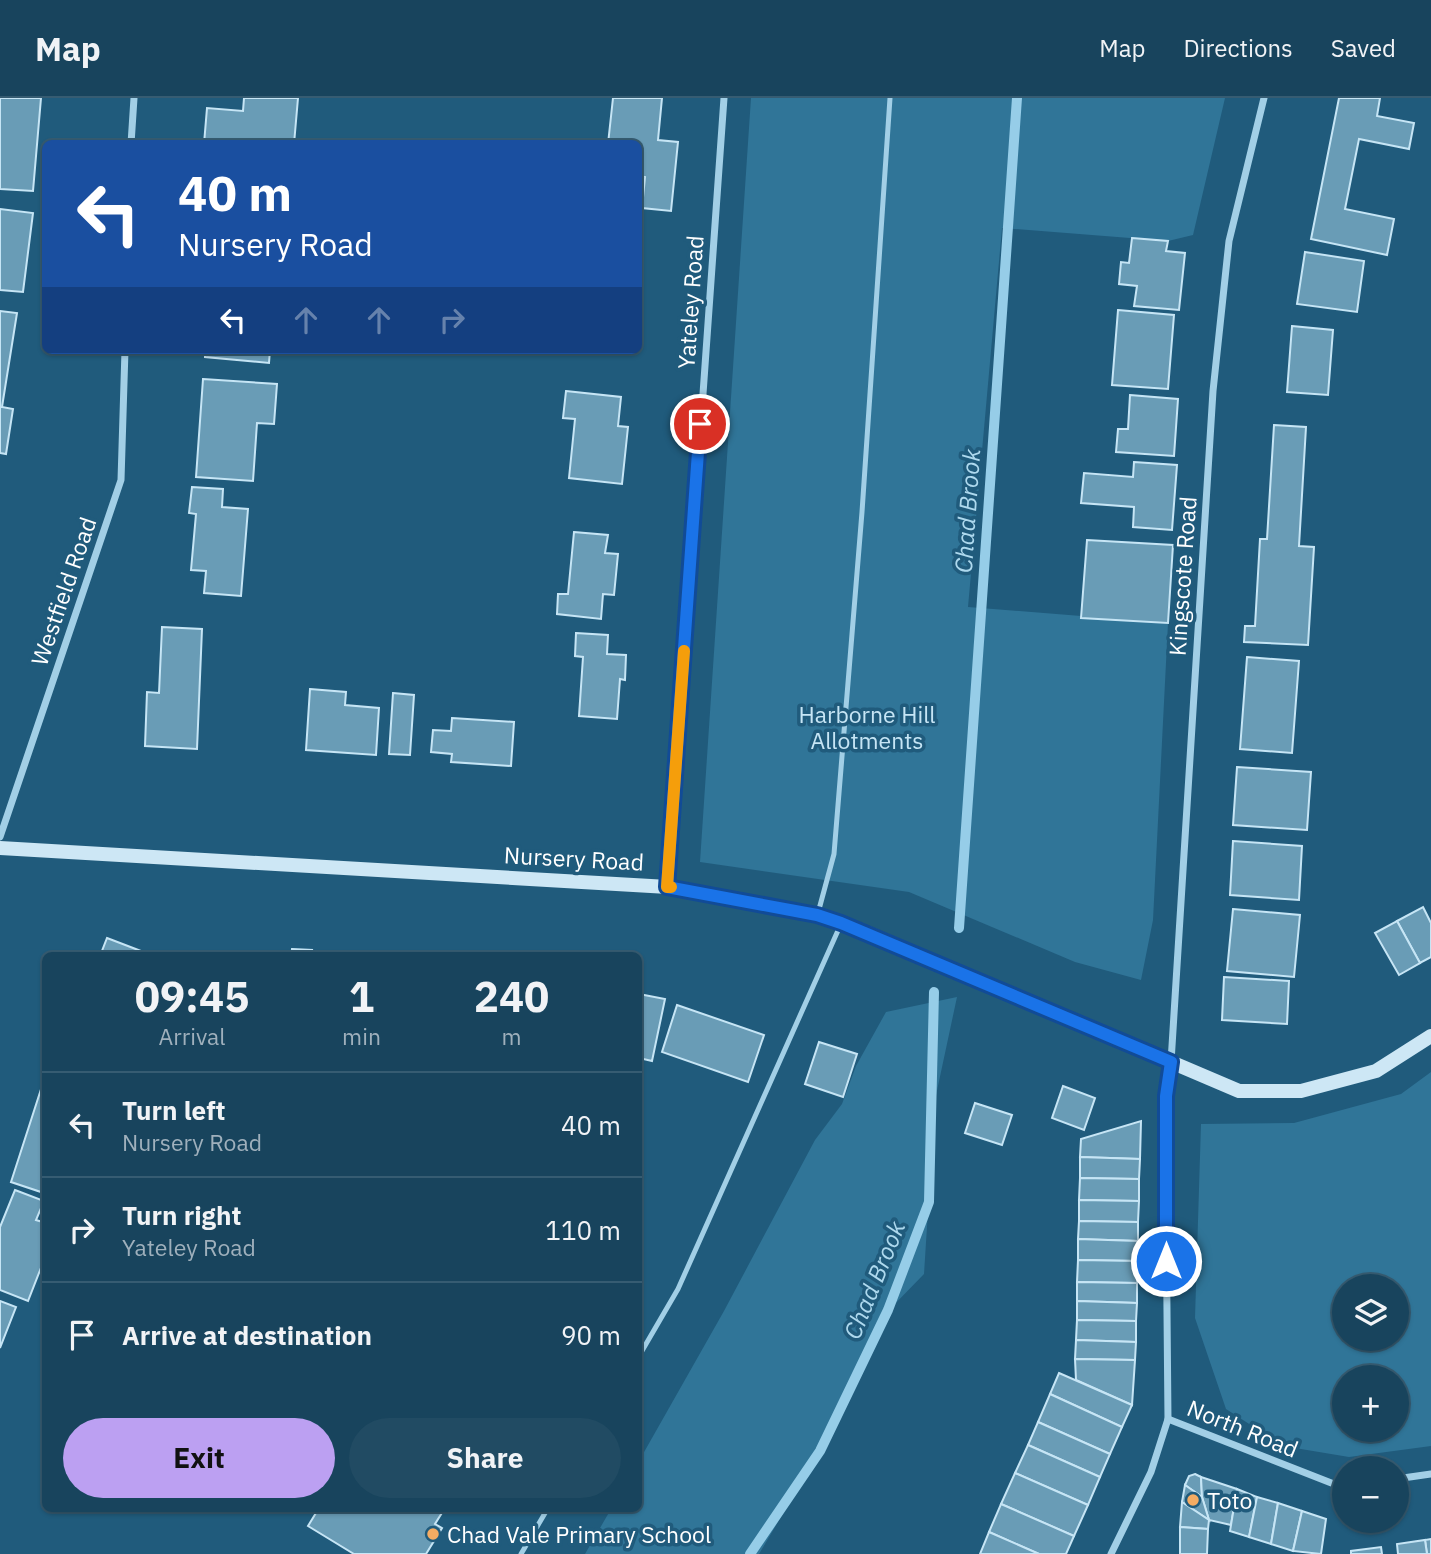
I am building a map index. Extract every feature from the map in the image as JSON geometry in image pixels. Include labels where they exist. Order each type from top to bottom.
[{"type":"main road","name":"Nursery Road","points":[[0,848],[667,887],[817,915],[1239,1091],[1301,1091],[1376,1071],[1431,1036]]},
{"type":"street","points":[[131,140],[134,98]]},
{"type":"street","name":"Yateley Road","points":[[667,887],[724,98]]},
{"type":"street","name":"Kingscote Road","points":[[1111,1554],[1151,1472],[1168,1419],[1166,1096],[1171,1062],[1213,391],[1229,241],[1264,98]]},
{"type":"street","name":"Westfield Road","points":[[0,837],[121,480],[125,354]]},
{"type":"street","name":"North Road","points":[[1168,1419],[1332,1483]]},
{"type":"street","points":[[1409,1477],[1431,1474]]},
{"type":"lane","points":[[817,915],[834,854],[863,498],[890,98]]},
{"type":"lane","points":[[642,1351],[678,1289],[841,923]]},
{"type":"lane","points":[[521,1554],[546,1512]]},
{"type":"green space","name":"Harborne Hill Allotments","points":[[751,98],[1225,98],[1193,235],[1168,241],[1002,228],[968,607],[1168,623],[1153,920],[1141,980],[1075,962],[909,892],[700,862]]},
{"type":"green space","points":[[957,997],[935,1100],[924,1274],[888,1311],[820,1451],[759,1554],[585,1554],[609,1512],[642,1512],[642,1456],[724,1311],[815,1140],[842,1104],[856,1066],[886,1012]]},
{"type":"green space","points":[[1431,1072],[1431,1446],[1343,1456],[1283,1446],[1226,1409],[1195,1318],[1201,1124],[1294,1123],[1401,1094]]},
{"type":"building","points":[[0,98],[41,98],[33,191],[0,189]]},
{"type":"building","points":[[244,98],[298,98],[294,140],[204,140],[207,108],[243,111]]},
{"type":"building","points":[[613,98],[662,98],[658,140],[678,142],[671,211],[642,208],[645,177],[642,176],[642,140],[608,140]]},
{"type":"building","points":[[1339,98],[1380,98],[1377,116],[1414,123],[1409,149],[1359,139],[1345,209],[1394,219],[1387,255],[1311,239]]},
{"type":"building","points":[[0,209],[33,213],[23,292],[0,290]]},
{"type":"building","points":[[1132,238],[1168,241],[1166,251],[1185,253],[1179,310],[1134,306],[1137,286],[1119,284],[1121,262],[1129,263]]},
{"type":"building","points":[[1305,252],[1364,261],[1357,312],[1297,304]]},
{"type":"building","points":[[1118,310],[1174,315],[1168,389],[1112,385]]},
{"type":"building","points":[[0,311],[17,313],[2,407],[13,409],[6,454],[0,453]]},
{"type":"building","points":[[1292,326],[1333,330],[1328,395],[1287,392]]},
{"type":"building","points":[[205,354],[270,354],[269,363],[205,357]]},
{"type":"building","points":[[203,379],[277,384],[274,424],[257,423],[253,481],[196,477]]},
{"type":"building","points":[[566,391],[621,397],[618,426],[628,427],[622,484],[569,478],[575,419],[563,418]]},
{"type":"building","points":[[1130,395],[1178,399],[1174,456],[1116,452],[1118,429],[1128,429]]},
{"type":"building","points":[[1274,425],[1306,427],[1299,546],[1314,547],[1308,645],[1244,642],[1245,626],[1255,626],[1260,539],[1267,539]]},
{"type":"building","points":[[1134,462],[1177,465],[1172,530],[1133,527],[1134,507],[1081,503],[1084,473],[1133,477]]},
{"type":"building","points":[[192,487],[223,489],[222,507],[248,509],[241,596],[204,593],[206,571],[191,570],[196,514],[189,513]]},
{"type":"building","points":[[574,532],[608,535],[605,553],[618,554],[614,595],[603,594],[601,619],[557,614],[558,594],[568,594]]},
{"type":"building","points":[[1087,540],[1173,545],[1168,623],[1081,618]]},
{"type":"building","points":[[162,627],[202,629],[197,749],[145,746],[147,692],[159,693]]},
{"type":"building","points":[[576,633],[608,635],[607,654],[626,655],[625,680],[620,679],[617,719],[579,716],[583,657],[575,656]]},
{"type":"building","points":[[1247,657],[1299,661],[1292,753],[1240,749]]},
{"type":"building","points":[[310,689],[346,692],[345,705],[379,708],[376,755],[306,750]]},
{"type":"building","points":[[393,693],[414,695],[410,755],[389,754]]},
{"type":"building","points":[[452,718],[514,722],[511,766],[451,762],[452,754],[431,752],[433,730],[451,731]]},
{"type":"building","points":[[1237,767],[1311,772],[1307,830],[1233,825]]},
{"type":"building","points":[[1233,841],[1302,846],[1299,900],[1230,895]]},
{"type":"building","points":[[1423,907],[1431,923],[1431,957],[1420,963],[1397,921]]},
{"type":"building","points":[[1233,909],[1300,915],[1294,977],[1227,971]]},
{"type":"building","points":[[1397,921],[1420,963],[1399,975],[1375,933]]},
{"type":"building","points":[[107,938],[144,952],[102,952]]},
{"type":"building","points":[[292,949],[312,950],[312,952],[292,952]]},
{"type":"building","points":[[1224,977],[1289,981],[1287,1024],[1222,1020]]},
{"type":"building","points":[[642,995],[665,999],[652,1061],[642,1059]]},
{"type":"building","points":[[677,1005],[764,1035],[748,1082],[662,1052]]},
{"type":"building","points":[[819,1042],[857,1054],[843,1097],[805,1084]]},
{"type":"building","points":[[42,1086],[42,1192],[11,1182]]},
{"type":"building","points":[[1063,1086],[1095,1098],[1084,1130],[1052,1118]]},
{"type":"building","points":[[975,1103],[1012,1115],[1002,1145],[965,1133]]},
{"type":"building","points":[[1141,1121],[1140,1159],[1080,1157],[1081,1139]]},
{"type":"building","points":[[1080,1157],[1140,1159],[1139,1179],[1080,1178]]},
{"type":"building","points":[[1080,1178],[1139,1179],[1139,1201],[1079,1200]]},
{"type":"building","points":[[15,1190],[42,1200],[36,1220],[42,1222],[42,1265],[28,1301],[0,1290],[0,1227]]},
{"type":"building","points":[[1079,1200],[1139,1201],[1138,1222],[1079,1221]]},
{"type":"building","points":[[1079,1221],[1138,1222],[1138,1241],[1078,1239]]},
{"type":"building","points":[[1078,1239],[1138,1241],[1138,1261],[1078,1260]]},
{"type":"building","points":[[1078,1260],[1138,1261],[1137,1283],[1077,1282]]},
{"type":"building","points":[[1077,1282],[1137,1283],[1137,1303],[1077,1301]]},
{"type":"building","points":[[0,1301],[16,1307],[0,1348]]},
{"type":"building","points":[[1077,1301],[1137,1303],[1136,1321],[1077,1320]]},
{"type":"building","points":[[1077,1320],[1136,1321],[1136,1342],[1076,1340]]},
{"type":"building","points":[[1076,1340],[1136,1342],[1135,1360],[1075,1359]]},
{"type":"building","points":[[1075,1359],[1135,1360],[1132,1405],[1076,1380]]},
{"type":"building","points":[[1059,1373],[1132,1405],[1122,1427],[1050,1394]]},
{"type":"building","points":[[1050,1394],[1122,1427],[1110,1454],[1038,1422]]},
{"type":"building","points":[[1038,1422],[1110,1454],[1100,1477],[1028,1445]]},
{"type":"building","points":[[1028,1445],[1100,1477],[1088,1505],[1015,1473]]},
{"type":"building","points":[[1015,1473],[1088,1505],[1074,1536],[1001,1504]]},
{"type":"building","points":[[1195,1474],[1201,1477],[1202,1497],[1185,1485],[1189,1476]]},
{"type":"building","points":[[1201,1477],[1237,1489],[1231,1525],[1209,1520],[1202,1497]]},
{"type":"building","name":"Toto","points":[[1185,1485],[1202,1497],[1209,1520],[1182,1502]]},
{"type":"building","points":[[1237,1489],[1257,1497],[1249,1537],[1230,1531]]},
{"type":"building","points":[[1257,1497],[1278,1503],[1271,1544],[1249,1537]]},
{"type":"building","points":[[1182,1502],[1209,1520],[1208,1529],[1180,1527]]},
{"type":"building","points":[[1278,1503],[1302,1511],[1293,1551],[1271,1544]]},
{"type":"building","points":[[1001,1504],[1074,1536],[1066,1554],[1039,1554],[989,1532]]},
{"type":"building","points":[[1302,1511],[1326,1519],[1321,1554],[1293,1551]]},
{"type":"building","points":[[317,1512],[442,1512],[435,1524],[442,1528],[426,1554],[354,1554],[308,1526]]},
{"type":"building","points":[[1180,1527],[1208,1529],[1207,1554],[1180,1554]]},
{"type":"building","points":[[989,1532],[1039,1554],[980,1554]]},
{"type":"building","points":[[1431,1539],[1431,1554],[1427,1554],[1425,1540]]},
{"type":"building","points":[[1425,1540],[1427,1554],[1398,1554],[1397,1544]]},
{"type":"building","points":[[1381,1547],[1382,1554],[1351,1554],[1351,1551]]},
{"type":"waterway","name":"Chad Brook","points":[[959,928],[1017,98]]},
{"type":"waterway","name":"Chad Brook","points":[[750,1554],[820,1451],[888,1310],[929,1202],[934,992]]},
{"type":"slow traffic","points":[[671,887],[667,887],[684,651]]},
{"type":"place","name":"Toto","points":[[1193,1500]]},
{"type":"place","name":"Chad Vale Primary School","points":[[433,1534]]},
{"type":"route","points":[[700,424],[667,887],[817,915],[841,923],[1171,1062],[1166,1096],[1166,1261]]}]
